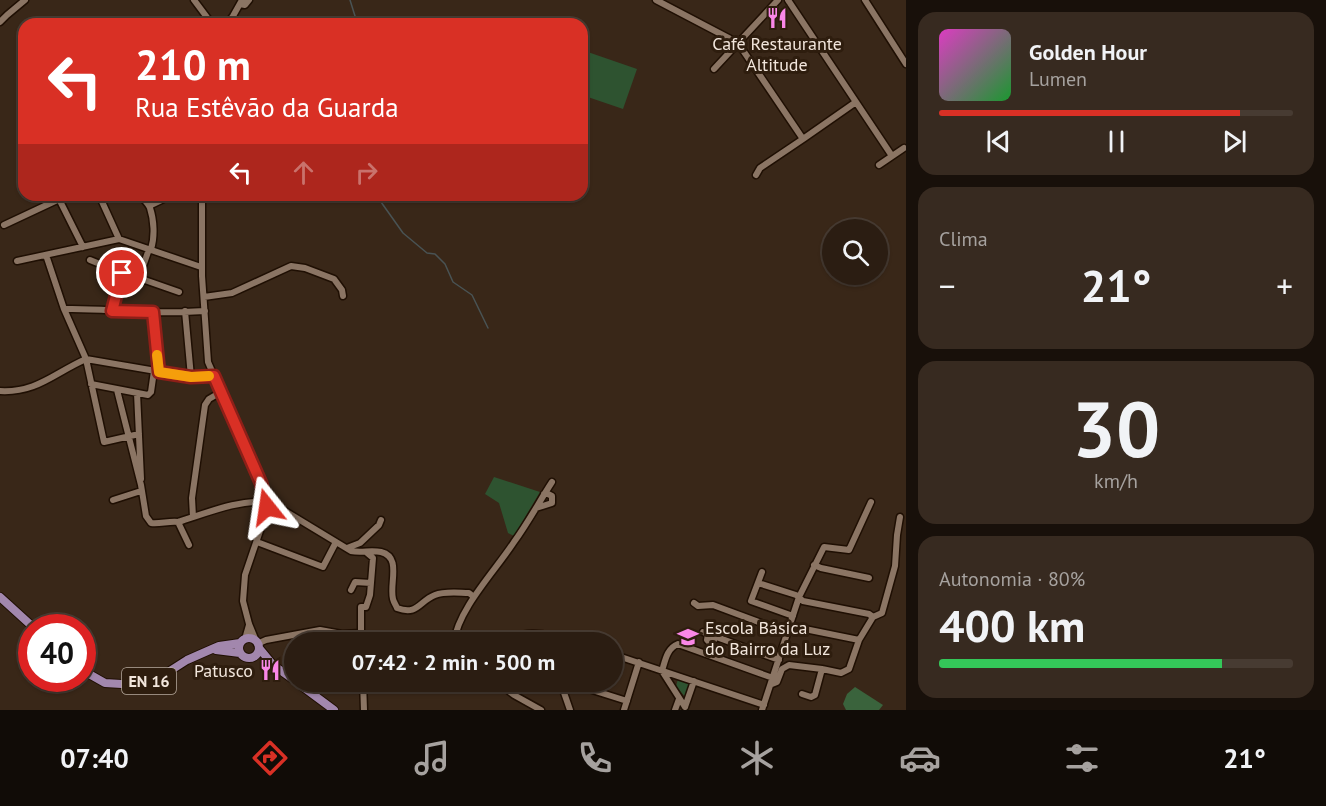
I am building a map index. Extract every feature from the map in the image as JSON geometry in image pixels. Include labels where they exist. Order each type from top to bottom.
[{"type":"main road","points":[[0,597],[19,614]]},
{"type":"main road","name":"EN 16","points":[[96,678],[105,683],[138,685],[162,676],[187,660],[219,646],[251,638],[258,644]]},
{"type":"main road","points":[[240,653],[243,641]]},
{"type":"main road","points":[[253,658],[258,654],[258,644]]},
{"type":"main road","points":[[258,644],[273,664],[284,673]]},
{"type":"main road","points":[[212,649],[240,653],[246,659],[253,658],[273,664]]},
{"type":"main road","points":[[309,692],[334,710]]},
{"type":"street","points":[[0,22],[25,0]]},
{"type":"street","points":[[194,0],[208,18]]},
{"type":"street","points":[[231,18],[241,2],[245,5],[249,0]]},
{"type":"street","points":[[656,0],[738,43],[803,139]]},
{"type":"street","points":[[714,69],[778,0]]},
{"type":"street","points":[[788,0],[892,156]]},
{"type":"street","points":[[865,0],[906,64]]},
{"type":"street","points":[[756,175],[757,167],[803,139],[856,102]]},
{"type":"street","points":[[879,165],[904,148]]},
{"type":"street","points":[[4,225],[50,201]]},
{"type":"street","points":[[60,201],[83,247]]},
{"type":"street","points":[[102,201],[119,239]]},
{"type":"street","points":[[139,278],[153,244],[153,222],[149,206],[145,201]]},
{"type":"street","points":[[149,206],[159,201]]},
{"type":"street","points":[[202,201],[201,267],[208,362],[269,505],[245,575],[243,601],[249,624],[258,644],[284,637]]},
{"type":"street","points":[[17,261],[119,239],[201,267]]},
{"type":"street","points":[[46,255],[64,309],[86,359],[104,442],[139,434]]},
{"type":"street","points":[[90,260],[179,292]]},
{"type":"street","points":[[204,297],[232,292],[291,266],[305,268],[334,279],[342,290],[343,296]]},
{"type":"street","points":[[112,311],[122,273]]},
{"type":"street","points":[[64,309],[205,311]]},
{"type":"street","points":[[185,311],[191,377]]},
{"type":"street","points":[[91,384],[148,395],[151,392],[156,371],[153,312]]},
{"type":"street","points":[[0,392],[16,391],[38,385],[86,359],[191,377],[214,376]]},
{"type":"street","points":[[117,390],[146,516],[151,523],[178,522],[234,505],[256,501],[269,505],[351,551],[383,552],[390,556],[393,562],[393,599],[397,608],[405,611],[415,610],[437,594],[469,593],[474,597]]},
{"type":"street","points":[[193,517],[192,498],[205,405],[209,399],[221,392]]},
{"type":"street","points":[[137,393],[141,488]]},
{"type":"street","points":[[456,632],[474,597],[515,542],[552,482]]},
{"type":"street","points":[[113,500],[141,488]]},
{"type":"street","points":[[536,508],[552,503],[552,496],[544,494]]},
{"type":"street","points":[[623,657],[694,681],[763,708],[799,597],[814,565],[824,547],[849,550],[871,502]]},
{"type":"street","points":[[662,671],[671,648],[678,644],[777,682],[782,669],[789,665],[841,673],[849,669],[859,640],[873,617],[882,613],[893,576],[900,517]]},
{"type":"street","points":[[347,548],[360,543],[379,525],[381,520]]},
{"type":"street","points":[[178,522],[189,545]]},
{"type":"street","points":[[257,542],[323,567],[336,542]]},
{"type":"street","points":[[361,632],[362,607],[366,607],[370,595],[373,558],[366,552]]},
{"type":"street","points":[[814,565],[869,578]]},
{"type":"street","points":[[762,572],[751,601],[794,616]]},
{"type":"street","points":[[804,572],[807,580]]},
{"type":"street","points":[[351,590],[355,582],[371,583]]},
{"type":"street","points":[[758,583],[799,597],[803,601],[869,614],[873,617]]},
{"type":"street","points":[[694,603],[698,606],[713,605],[789,630],[859,640]]},
{"type":"street","points":[[243,641],[249,624]]},
{"type":"street","points":[[309,632],[320,630],[331,632]]},
{"type":"street","points":[[705,633],[779,660]]},
{"type":"street","points":[[624,710],[639,662]]},
{"type":"street","points":[[802,694],[815,695],[822,669]]},
{"type":"street","points":[[662,671],[686,709]]},
{"type":"street","points":[[686,709],[694,681]]},
{"type":"street","points":[[363,692],[364,710]]},
{"type":"street","points":[[510,692],[541,710]]},
{"type":"street","points":[[563,692],[570,710]]},
{"type":"street","points":[[598,692],[627,701]]},
{"type":"street","points":[[675,710],[680,699]]},
{"type":"green space","points":[[588,52],[637,69],[623,109],[588,97]]},
{"type":"green space","points":[[494,477],[540,492],[514,536],[508,533],[499,503],[485,494]]},
{"type":"green space","points":[[678,679],[691,683],[686,698],[676,686]]},
{"type":"green space","points":[[855,687],[883,705],[879,710],[846,710],[843,704],[847,694]]},
{"type":"waterway","points":[[350,0],[357,18]]},
{"type":"waterway","points":[[380,201],[403,233],[427,253],[435,254],[445,264],[453,282],[472,295],[488,328]]},
{"type":"slow traffic","points":[[157,355],[159,372],[191,377],[209,376]]},
{"type":"place","name":"Café Restaurante Altitude","points":[[777,18]]},
{"type":"place","name":"Escola Básica do Bairro da Luz","points":[[688,637]]},
{"type":"place","name":"Patusco","points":[[270,670]]},
{"type":"route","points":[[122,273],[112,311],[153,312],[159,372],[191,377],[214,376],[261,483],[267,507]]}]
